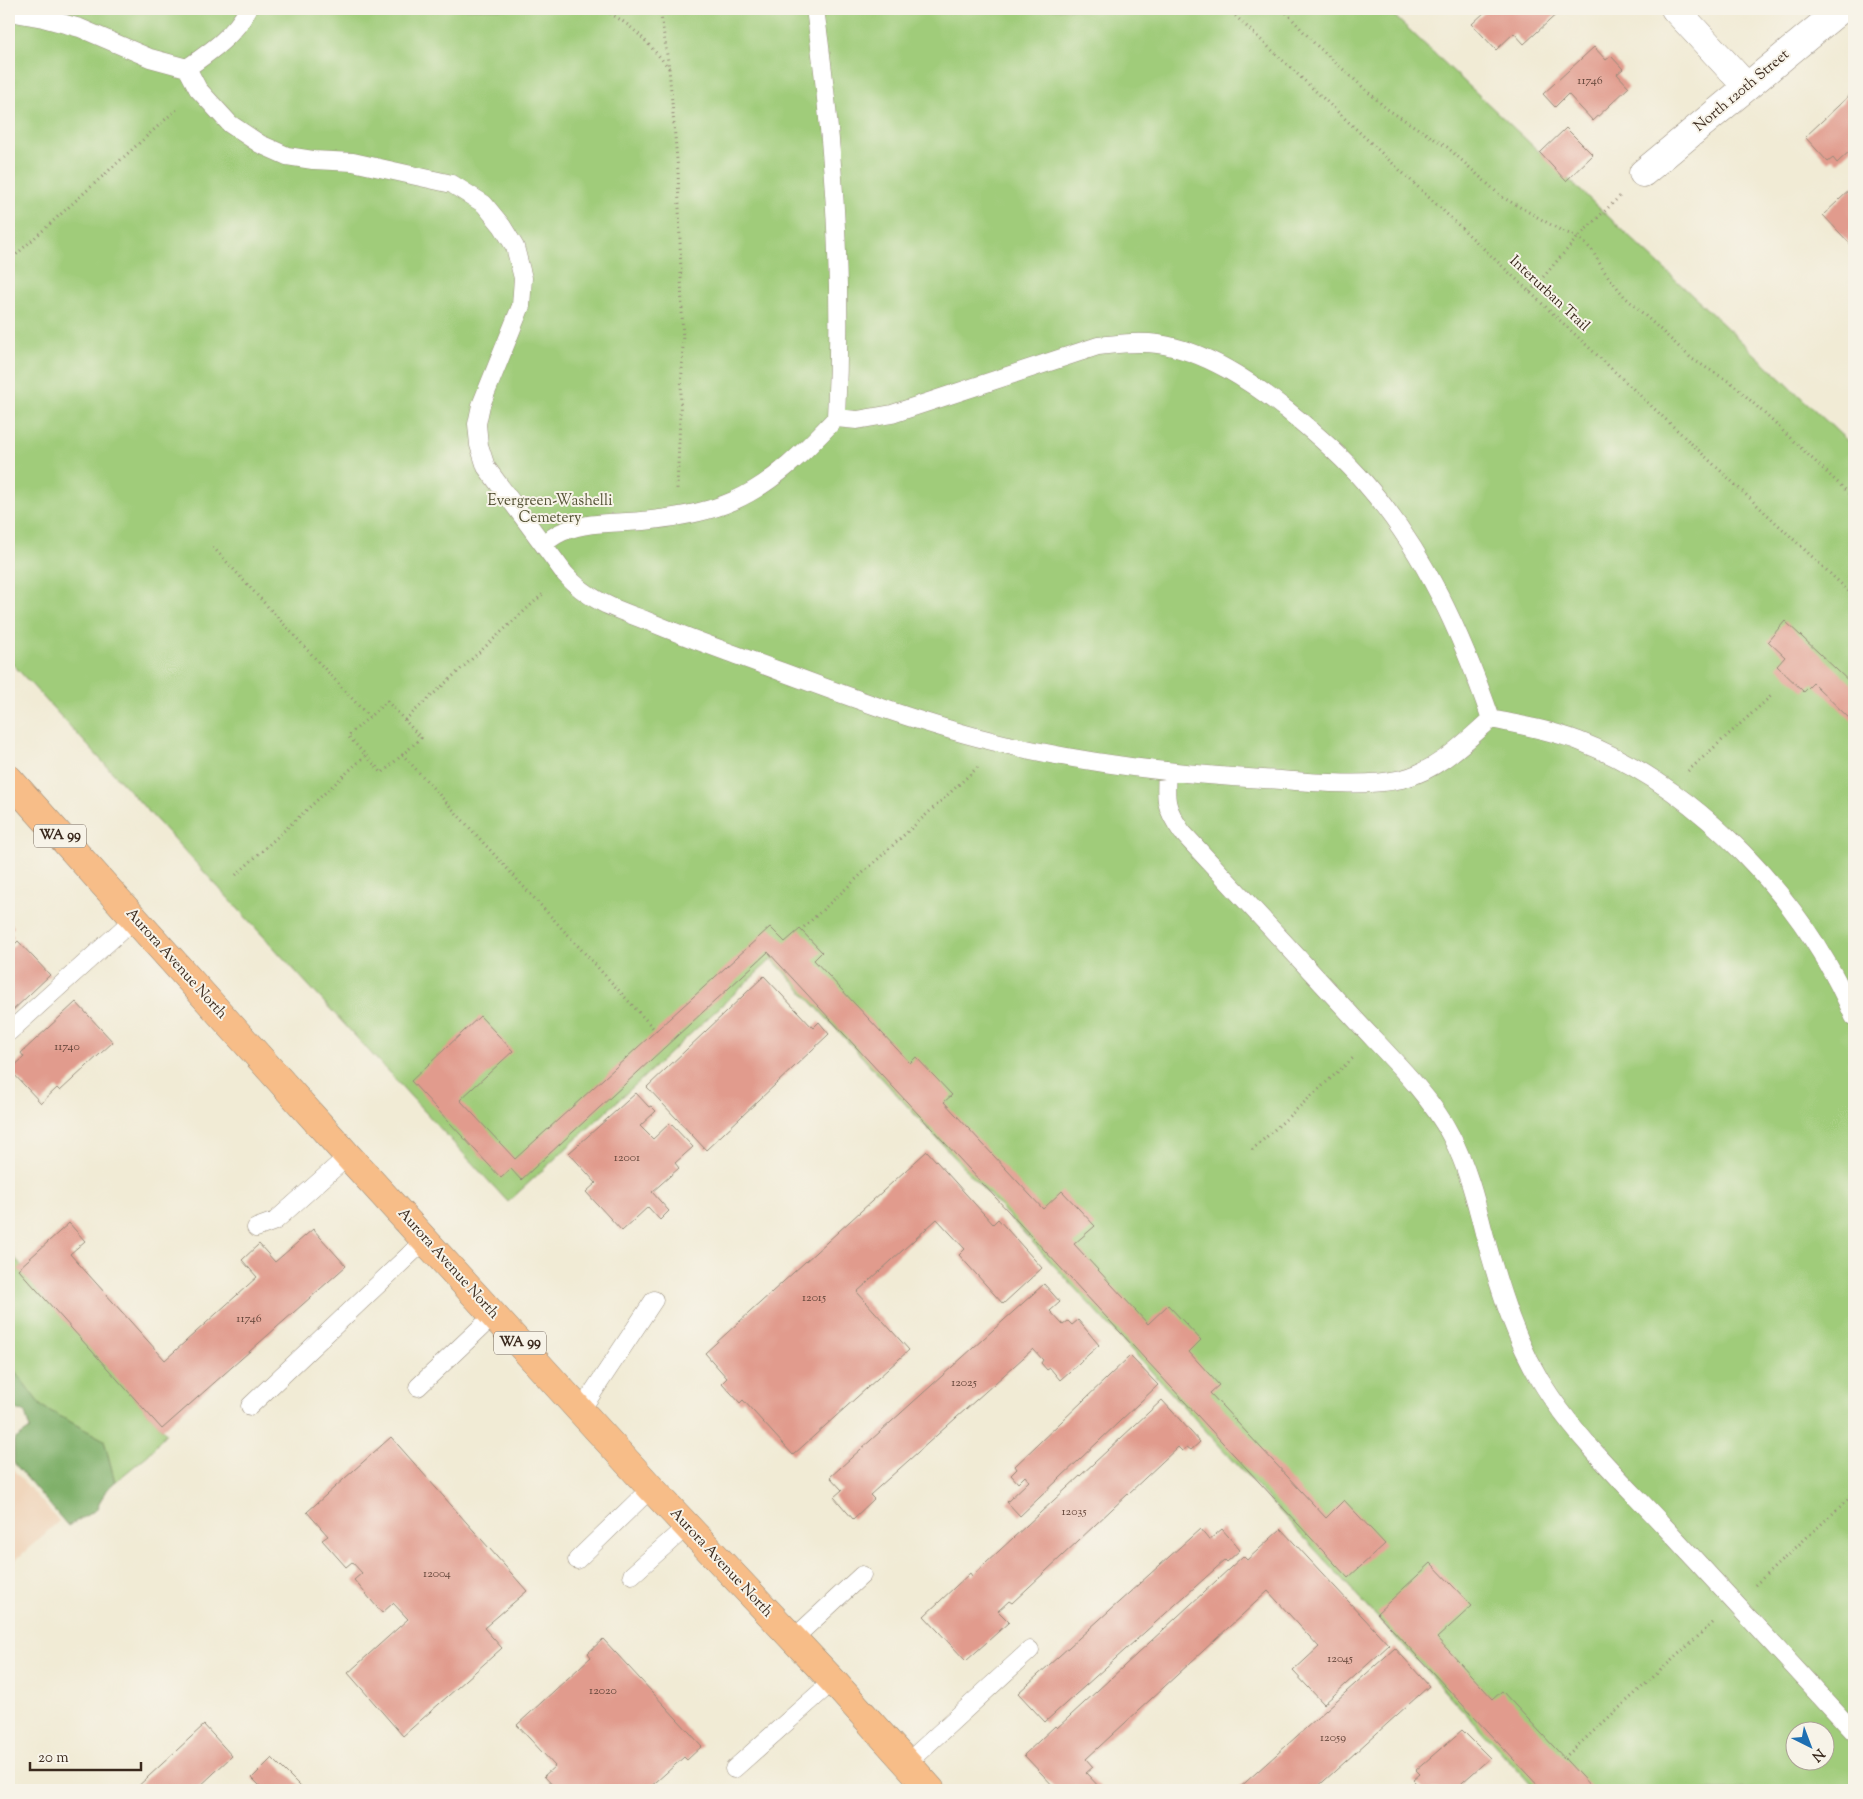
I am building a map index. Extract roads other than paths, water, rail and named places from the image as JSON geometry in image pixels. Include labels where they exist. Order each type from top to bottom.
[{"type":"highway","name":"Aurora Avenue North","points":[[9,779],[348,1156],[582,1410],[651,1488],[833,1682],[931,1790]]},
{"type":"street","points":[[1675,9],[1747,87]]},
{"type":"street","name":"North 120th Street","points":[[1643,173],[1841,9]]},
{"type":"lane","points":[[187,68],[216,47],[243,19],[248,9]]},
{"type":"lane","points":[[543,544],[560,533],[579,526],[676,517],[705,511],[733,501],[760,487],[790,464],[836,418],[839,320],[836,209],[827,103],[815,9]]},
{"type":"lane","points":[[9,12],[43,18],[80,28],[150,58],[187,68],[198,89],[230,124],[260,144],[287,156],[313,160],[354,162],[452,184],[484,204],[502,226],[514,247],[523,278],[521,306],[481,405],[477,424],[479,446],[486,466],[564,574],[576,587],[598,602],[676,633],[882,709],[1003,744],[1089,761],[1167,772],[1316,781],[1377,782],[1402,778],[1426,770],[1446,758],[1490,718]]},
{"type":"lane","points":[[836,418],[858,420],[892,414],[1098,346],[1126,343],[1158,344],[1212,361],[1243,378],[1304,424],[1336,452],[1365,482],[1416,552],[1438,593],[1460,637],[1490,718]]},
{"type":"lane","points":[[1490,718],[1550,731],[1580,742],[1626,764],[1668,789],[1700,815],[1759,871],[1814,942],[1833,973],[1854,1017]]},
{"type":"lane","points":[[1167,772],[1165,798],[1168,808],[1182,832],[1373,1039],[1426,1098],[1440,1117],[1452,1137],[1470,1186],[1496,1277],[1514,1330],[1537,1376],[1563,1415],[1854,1732]]},
{"type":"lane","points":[[9,1032],[135,918]]},
{"type":"lane","points":[[256,1228],[275,1221],[348,1156]]},
{"type":"lane","points":[[250,1406],[425,1240]]},
{"type":"lane","points":[[582,1410],[654,1300]]},
{"type":"lane","points":[[418,1387],[494,1314]]},
{"type":"lane","points":[[577,1560],[651,1488]]},
{"type":"lane","points":[[632,1576],[687,1526]]},
{"type":"lane","points":[[793,1639],[862,1575]]},
{"type":"lane","points":[[907,1763],[1030,1650]]},
{"type":"lane","points":[[734,1769],[833,1682]]},
{"type":"park label","name":"Evergreen-Washelli Cemetery","points":[[550,510]]}]
